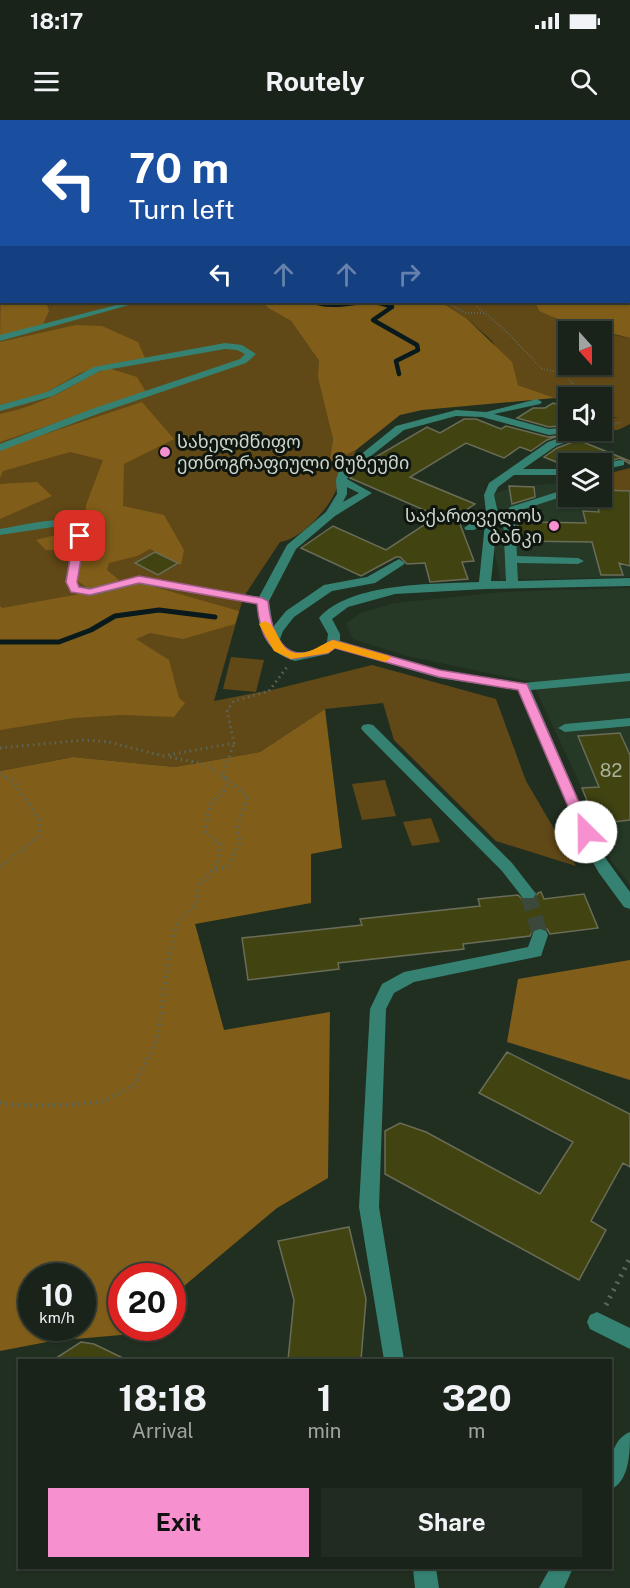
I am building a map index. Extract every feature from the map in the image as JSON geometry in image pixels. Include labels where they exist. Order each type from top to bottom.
[{"type":"street","points":[[0,338],[132,303]]},
{"type":"street","points":[[0,408],[50,394],[97,369],[225,346],[239,347],[250,354],[243,361],[96,411],[0,448]]},
{"type":"street","points":[[482,414],[537,402]]},
{"type":"street","points":[[331,514],[342,494],[342,475],[400,428],[456,413],[482,414],[549,432],[558,431]]},
{"type":"street","points":[[501,425],[552,444]]},
{"type":"street","points":[[485,585],[492,513],[489,495],[493,485],[552,444],[561,441]]},
{"type":"street","points":[[612,465],[620,463]]},
{"type":"street","points":[[512,472],[558,472]]},
{"type":"street","points":[[341,480],[367,493],[331,514],[291,547],[262,601],[265,623],[278,649],[295,657],[324,651],[333,643],[334,634],[325,618],[344,604],[394,590],[512,584],[630,582]]},
{"type":"street","points":[[512,584],[509,518],[514,509],[558,495]]},
{"type":"street","points":[[470,528],[492,513]]},
{"type":"street","points":[[0,532],[60,523],[78,525],[80,536],[71,582],[75,589],[90,592],[139,580],[262,601]]},
{"type":"street","points":[[511,559],[578,561]]},
{"type":"street","points":[[273,640],[277,630],[290,614],[328,588],[372,580],[399,563]]},
{"type":"street","points":[[333,643],[439,674],[523,687],[630,678]]},
{"type":"street","points":[[523,687],[594,852],[630,903]]},
{"type":"street","points":[[565,728],[630,722]]},
{"type":"street","points":[[368,728],[507,867],[528,894]]},
{"type":"street","points":[[394,1359],[369,1207],[378,1009],[388,989],[410,976],[534,952],[540,935]]},
{"type":"street","points":[[597,1322],[630,1339]]},
{"type":"street","points":[[612,1475],[630,1443]]},
{"type":"street","points":[[425,1569],[428,1588]]},
{"type":"street","points":[[551,1588],[561,1569]]},
{"type":"path","points":[[449,303],[466,314],[484,313]]},
{"type":"path","points":[[474,303],[509,334],[542,369],[564,373],[575,387]]},
{"type":"path","points":[[612,424],[622,422]]},
{"type":"path","points":[[216,870],[221,862],[220,844],[205,831],[210,805],[227,787],[223,775],[234,743],[227,710],[234,701],[269,691],[295,657]]},
{"type":"path","points":[[0,748],[84,740],[109,742],[163,756],[189,758],[211,765],[249,796],[237,831],[240,843],[228,865],[216,870],[198,885],[196,904],[178,921],[169,955],[157,1041],[135,1084],[104,1101],[64,1106],[9,1105],[0,1102]]},
{"type":"path","points":[[163,756],[234,743]]},
{"type":"path","points":[[0,773],[13,781],[40,820],[39,836],[0,867]]},
{"type":"path","points":[[597,1322],[630,1258]]},
{"type":"shaded area","name":"სახელმწიფო ეთნოგრაფიული მუზეუმი","points":[[0,303],[264,303],[268,308],[291,321],[319,361],[319,377],[333,441],[329,463],[356,450],[352,461],[338,474],[337,488],[328,505],[296,536],[280,542],[243,598],[214,701],[276,689],[372,665],[496,699],[526,781],[576,866],[496,841],[394,740],[383,703],[325,709],[260,752],[175,767],[73,757],[0,771]]},
{"type":"shaded area","points":[[1,303],[46,303],[49,311],[43,324],[0,337]]},
{"type":"shaded area","points":[[264,303],[443,303],[466,318],[512,362],[518,385],[555,398],[422,410],[400,415],[356,450],[329,463],[333,440],[318,377],[319,361],[291,321],[268,308]]},
{"type":"shaded area","points":[[443,303],[535,303],[539,311],[568,321],[558,321],[558,375],[612,375],[612,334],[630,338],[630,424],[621,429],[612,429],[612,418],[619,417],[612,417],[612,387],[558,387],[558,399],[518,385],[492,341],[466,318]]},
{"type":"shaded area","points":[[535,303],[630,303],[630,338],[612,334],[612,321],[564,321],[539,311]]},
{"type":"shaded area","points":[[76,325],[102,326],[138,342],[145,358],[106,365],[80,373],[45,393],[0,405],[0,342]]},
{"type":"shaded area","points":[[108,368],[137,377],[146,392],[0,442],[0,414],[44,400]]},
{"type":"shaded area","points":[[142,402],[174,439],[124,464],[123,506],[164,515],[184,550],[181,565],[150,549],[137,556],[109,563],[107,570],[119,580],[108,586],[89,589],[76,580],[79,550],[46,550],[36,540],[86,527],[86,505],[103,460],[70,452],[3,471],[0,478],[0,449]]},
{"type":"shaded area","points":[[630,468],[630,491],[612,492],[612,472]]},
{"type":"shaded area","points":[[37,482],[52,496],[0,519],[0,484]]},
{"type":"shaded area","points":[[558,483],[558,507],[612,507],[612,492],[630,491],[630,577],[500,580],[486,506],[496,493],[510,488]]},
{"type":"shaded area","points":[[141,583],[239,611],[235,624],[183,639],[150,633],[136,639],[169,660],[179,698],[185,703],[174,717],[122,715],[74,718],[0,730],[0,606],[2,608]]},
{"type":"shaded area","points":[[630,588],[630,885],[610,859],[582,788],[532,682],[407,656],[353,639],[346,623],[361,613],[395,603],[503,592]]},
{"type":"shaded area","points":[[231,657],[264,660],[256,692],[223,689]]},
{"type":"shaded area","points":[[325,709],[342,848],[311,854],[311,903],[195,924],[224,1030],[330,1012],[328,1178],[277,1208],[186,1284],[186,1263],[108,1263],[108,1336],[96,1337],[96,1263],[18,1263],[18,1341],[52,1341],[0,1351],[0,771],[73,757],[175,767],[260,752]]},
{"type":"shaded area","points":[[385,780],[396,816],[362,820],[352,784]]},
{"type":"shaded area","points":[[431,818],[440,842],[412,846],[403,822]]},
{"type":"shaded area","points":[[630,960],[630,1080],[507,1042],[518,979]]},
{"type":"building","points":[[553,403],[558,405],[558,426],[549,427],[517,418],[533,408],[545,408]]},
{"type":"building","points":[[464,419],[476,419],[501,429],[506,426],[548,437],[558,436],[547,440],[531,451],[520,447],[504,458],[466,443],[410,477],[475,504],[457,516],[474,561],[462,562],[468,579],[430,582],[425,563],[407,564],[400,557],[361,576],[301,548],[333,526],[386,550],[438,516],[350,478],[367,462],[427,427],[440,433]]},
{"type":"building","points":[[580,441],[610,453],[558,453],[558,463],[544,457],[557,448]]},
{"type":"building","points":[[612,454],[630,461],[630,464],[620,458],[612,460]]},
{"type":"building","points":[[509,486],[534,487],[535,497],[512,504]]},
{"type":"building","points":[[612,490],[630,491],[630,566],[619,563],[623,575],[601,575],[592,542],[519,541],[517,518],[520,513],[535,508],[536,522],[586,523],[583,511],[599,512],[598,507],[612,507]]},
{"type":"building","points":[[155,552],[178,563],[158,575],[135,563]]},
{"type":"building","points":[[620,733],[630,755],[630,820],[596,824],[582,788],[599,787],[578,736]]},
{"type":"building","points":[[541,892],[544,899],[584,894],[598,928],[550,934],[547,929],[539,927],[533,929],[530,936],[463,944],[464,949],[338,963],[339,969],[248,980],[242,938],[362,925],[360,919],[480,906],[478,899],[518,895],[523,900],[533,900]]},
{"type":"building","points":[[507,1052],[630,1114],[630,1167],[623,1163],[591,1221],[606,1230],[579,1280],[385,1174],[385,1131],[400,1123],[426,1132],[540,1194],[573,1142],[479,1093]]},
{"type":"building","points":[[349,1227],[366,1299],[361,1359],[288,1359],[294,1300],[278,1241]]},
{"type":"building","points":[[81,1342],[94,1344],[125,1359],[55,1359]]},
{"type":"waterway","points":[[318,303],[332,305],[350,303]]},
{"type":"waterway","points":[[380,303],[392,307],[373,320],[417,345],[418,350],[396,361],[399,374]]},
{"type":"waterway","points":[[0,642],[59,642],[91,630],[115,616],[159,610],[215,617]]},
{"type":"tunnel","points":[[528,894],[540,935]]},
{"type":"slow traffic","points":[[265,624],[278,649],[295,657],[324,651],[333,643],[385,658]]},
{"type":"place","name":"სახელმწიფო ეთნოგრაფიული მუზეუმი","points":[[165,452]]},
{"type":"place","name":"საქართველოს ბანკი","points":[[554,526]]},
{"type":"route","points":[[80,536],[71,582],[75,589],[90,592],[139,580],[262,601],[265,623],[278,649],[295,657],[324,651],[333,643],[439,674],[523,687],[586,832]]}]
